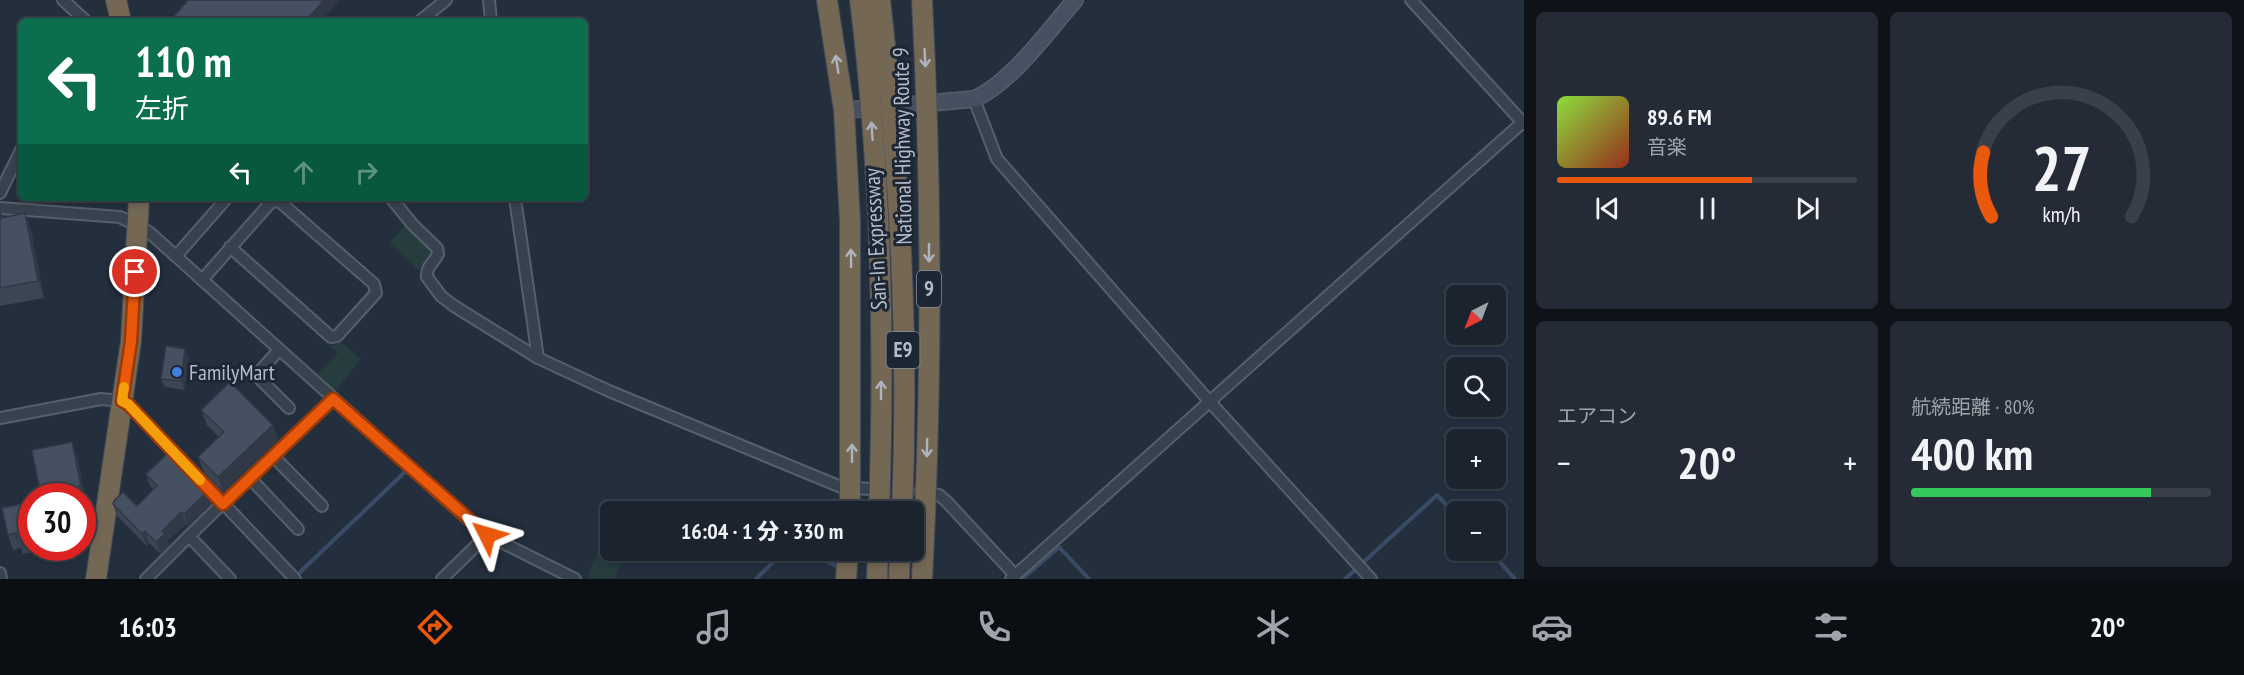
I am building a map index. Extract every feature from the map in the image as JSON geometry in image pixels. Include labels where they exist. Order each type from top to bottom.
[{"type":"highway","points":[[116,0],[120,18]]},
{"type":"highway","points":[[827,0],[852,109],[850,221],[861,489],[855,501]]},
{"type":"highway","name":"San-In Expressway","points":[[860,0],[867,54],[877,214],[881,332],[879,501]]},
{"type":"highway","name":"San-In Expressway","points":[[880,0],[887,61],[899,224],[903,331],[902,501]]},
{"type":"highway","name":"National Highway Route 9","points":[[922,0],[928,104],[929,267],[922,579]]},
{"type":"highway","points":[[96,579],[131,341],[139,201]]},
{"type":"highway","points":[[846,579],[847,561]]},
{"type":"highway","points":[[876,579],[877,561]]},
{"type":"highway","points":[[899,579],[900,561]]},
{"type":"street","points":[[63,0],[83,18]]},
{"type":"street","points":[[424,18],[446,0]]},
{"type":"street","points":[[489,0],[491,18]]},
{"type":"street","points":[[907,105],[974,99],[992,90],[1075,0]]},
{"type":"street","points":[[923,491],[939,495],[947,502],[1013,577],[1524,122],[1411,0]]},
{"type":"street","points":[[974,99],[997,159],[1210,402],[1371,579]]},
{"type":"street","points":[[0,193],[18,156]]},
{"type":"street","points":[[176,256],[224,201]]},
{"type":"street","points":[[202,279],[230,247],[271,202],[279,201],[374,284],[376,293],[337,336],[331,337],[230,247]]},
{"type":"street","points":[[393,201],[413,225],[437,248],[438,254],[426,274],[441,296],[538,358],[609,391],[841,487],[861,489]]},
{"type":"street","points":[[515,201],[538,358]]},
{"type":"street","points":[[0,208],[120,217],[149,232],[487,535],[575,579]]},
{"type":"street","points":[[279,350],[260,371],[259,378],[289,408]]},
{"type":"street","points":[[0,418],[101,399],[122,401],[128,404],[295,579]]},
{"type":"street","points":[[146,579],[333,399]]},
{"type":"street","points":[[273,456],[322,506]]},
{"type":"street","points":[[250,478],[298,529]]},
{"type":"street","points":[[442,579],[487,535]]},
{"type":"street","points":[[189,536],[230,579]]},
{"type":"street","points":[[0,573],[1,579]]},
{"type":"green space","points":[[406,224],[431,246],[433,254],[418,270],[391,244]]},
{"type":"green space","points":[[341,342],[361,359],[335,391],[317,374],[338,353],[330,345],[337,345]]},
{"type":"green space","points":[[599,549],[600,561],[621,561],[615,579],[587,577]]},
{"type":"building","points":[[188,0],[324,0],[309,18],[173,18]]},
{"type":"building","points":[[0,211],[2,218],[25,213],[38,281],[0,288]]},
{"type":"building","points":[[166,346],[185,349],[181,381],[161,379]]},
{"type":"building","points":[[230,382],[273,425],[218,477],[198,457],[224,432],[201,410]]},
{"type":"building","points":[[72,442],[80,483],[38,483],[32,450]]},
{"type":"building","points":[[170,451],[208,491],[184,514],[181,512],[162,531],[165,534],[156,542],[145,531],[142,534],[113,504],[123,492],[137,506],[157,486],[146,474]]},
{"type":"building","points":[[18,505],[18,539],[16,533],[8,535],[2,508]]},
{"type":"waterway","points":[[296,576],[405,472]]},
{"type":"waterway","points":[[1345,579],[1437,495],[1446,504]]},
{"type":"waterway","points":[[1022,579],[1059,547],[1089,579]]},
{"type":"waterway","points":[[756,579],[774,561]]},
{"type":"waterway","points":[[825,561],[837,566]]},
{"type":"waterway","points":[[1499,561],[1515,579]]},
{"type":"tunnel","points":[[877,489],[918,491]]},
{"type":"slow traffic","points":[[124,387],[122,401],[128,404],[200,480]]},
{"type":"place","name":"FamilyMart","points":[[177,372]]},
{"type":"route","points":[[135,272],[131,341],[122,401],[128,404],[223,504],[333,399],[487,535]]}]
